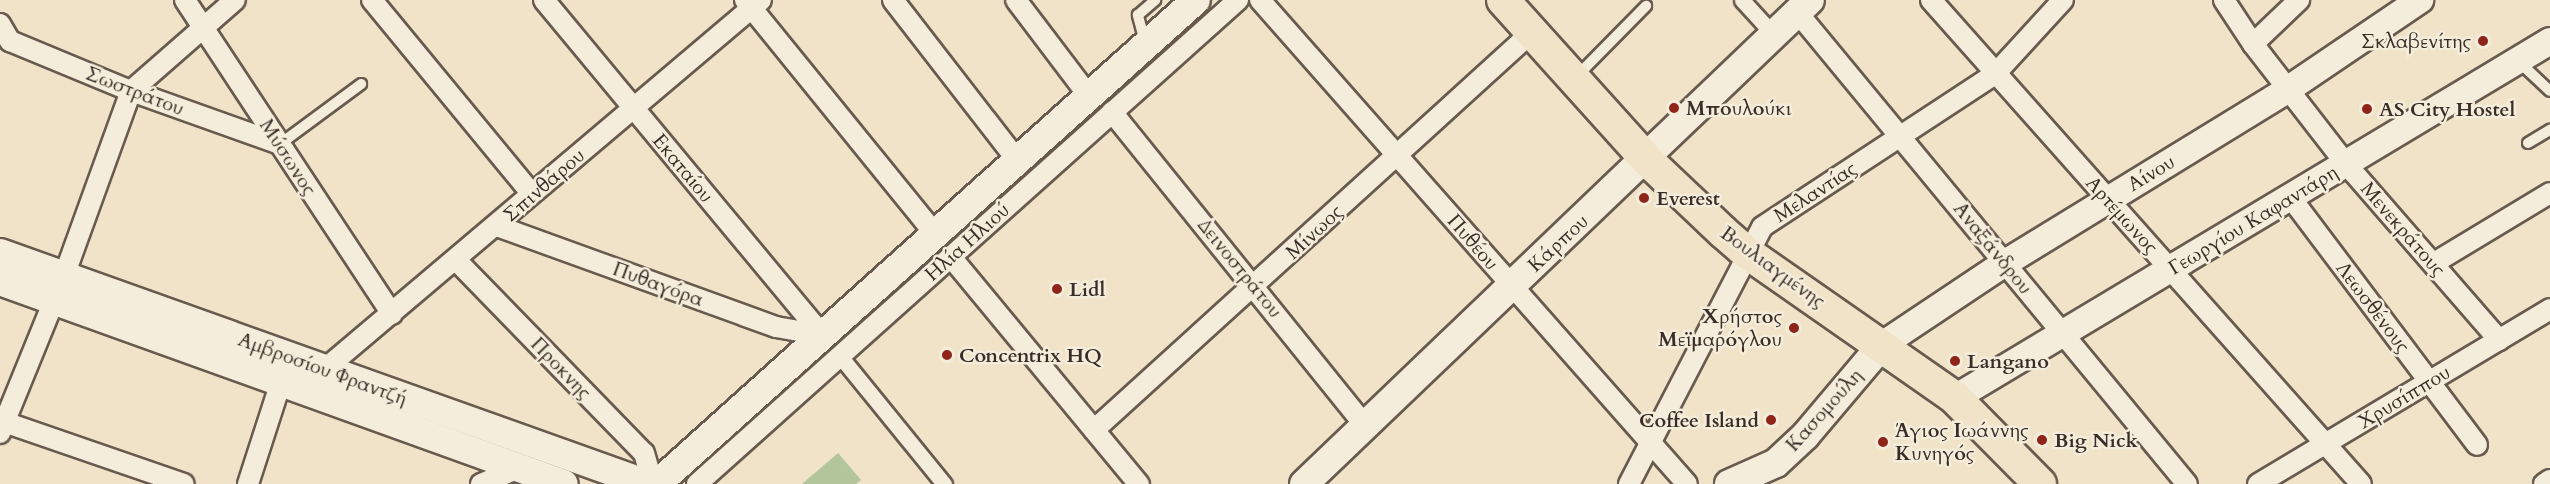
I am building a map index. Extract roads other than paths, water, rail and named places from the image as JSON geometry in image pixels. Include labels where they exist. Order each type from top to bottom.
[{"type":"main road","name":"Ηλία Ηλιού","points":[[655,484],[831,346],[943,246],[1017,160],[1196,0]]},
{"type":"main road","name":"Βουλιαγμένης","points":[[1503,0],[1646,159],[1746,252],[1955,398],[2040,484]]},
{"type":"main road","name":"Κάρπου","points":[[1304,484],[1804,6]]},
{"type":"main road","name":"Αμβροσίου Φραντζή","points":[[0,253],[59,288],[281,382],[564,484]]},
{"type":"main road","name":"Αμβροσίου Φραντζή","points":[[0,281],[59,288],[324,369],[647,484]]},
{"type":"main road","name":"Κασομούλη","points":[[1729,484],[1776,463],[1805,436],[1882,345]]},
{"type":"street","name":"Μύσωνος","points":[[185,0],[392,314]]},
{"type":"street","points":[[184,484],[2,427],[59,288],[131,91],[235,0]]},
{"type":"street","points":[[372,0],[532,195]]},
{"type":"street","name":"Εκαταίου","points":[[544,0],[944,484]]},
{"type":"street","points":[[893,0],[1017,160]]},
{"type":"street","points":[[1016,0],[1089,96]]},
{"type":"street","name":"Ηλία Ηλιού","points":[[943,246],[1112,112],[1238,0]]},
{"type":"street","name":"Πυθέου","points":[[1260,0],[1687,484]]},
{"type":"street","points":[[1742,0],[1774,35]]},
{"type":"street","name":"Αρτέμωνος","points":[[1931,0],[2361,484]]},
{"type":"street","name":"Μελαντίας","points":[[1629,484],[1648,441],[1746,252],[1762,227],[1996,73],[2063,0]]},
{"type":"street","name":"Μενεκράτους","points":[[2224,0],[2253,44],[2347,165],[2499,339]]},
{"type":"street","points":[[2253,44],[2299,0]]},
{"type":"street","name":"Αίνου","points":[[1882,345],[2005,263],[2288,90],[2420,0]]},
{"type":"street","points":[[752,3],[943,246],[1139,484]]},
{"type":"street","name":"Σπινθάρου","points":[[324,369],[634,108],[752,3]]},
{"type":"street","name":"Αναξάνδρου","points":[[1804,6],[1901,136],[2187,484]]},
{"type":"street","name":"Σωστράτου","points":[[0,24],[10,41],[131,91],[280,144]]},
{"type":"street","name":"Μίνωος","points":[[1094,430],[1256,287],[1532,32]]},
{"type":"street","name":"Γεωργίου Καφαντάρη","points":[[1955,398],[2347,165],[2550,41]]},
{"type":"street","name":"Δεινοστράτου","points":[[1112,112],[1256,287],[1365,426]]},
{"type":"street","points":[[2434,263],[2550,193]]},
{"type":"street","name":"Λεωσθένους","points":[[2291,198],[2477,445]]},
{"type":"street","name":"Πυθαγόρα","points":[[496,226],[831,346]]},
{"type":"street","name":"Προκνης","points":[[456,260],[644,453],[655,484]]},
{"type":"street","name":"Χρυσίππου","points":[[2258,484],[2550,309]]},
{"type":"street","name":"Ηλία Ηλιού","points":[[696,484],[831,346]]},
{"type":"street","points":[[248,484],[281,382]]},
{"type":"street","points":[[481,484],[519,468]]},
{"type":"street","points":[[2544,484],[2550,480]]},
{"type":"lane","points":[[1146,45],[1138,15],[1155,0]]},
{"type":"lane","points":[[1574,79],[1646,6]]},
{"type":"lane","points":[[2517,60],[2550,91]]},
{"type":"lane","points":[[280,144],[361,84]]},
{"type":"lane","points":[[2528,143],[2550,130]]},
{"type":"place","name":"Σκλαβενίτης","points":[[2483,41]]},
{"type":"place","name":"Μπουλούκι","points":[[1674,108]]},
{"type":"place","name":"AS City Hostel","points":[[2367,109]]},
{"type":"place","name":"Everest","points":[[1644,198]]},
{"type":"place","name":"Lidl","points":[[1057,289]]},
{"type":"place","name":"Χρήστος Μεϊμαρόγλου","points":[[1794,328]]},
{"type":"place","name":"Concentrix HQ","points":[[947,355]]},
{"type":"place","name":"Langano","points":[[1955,361]]},
{"type":"place","name":"Coffee Island","points":[[1771,420]]},
{"type":"place","name":"Big Nick","points":[[2042,440]]},
{"type":"place","name":"Άγιος Ιωάννης Κυνηγός","points":[[1883,442]]}]
